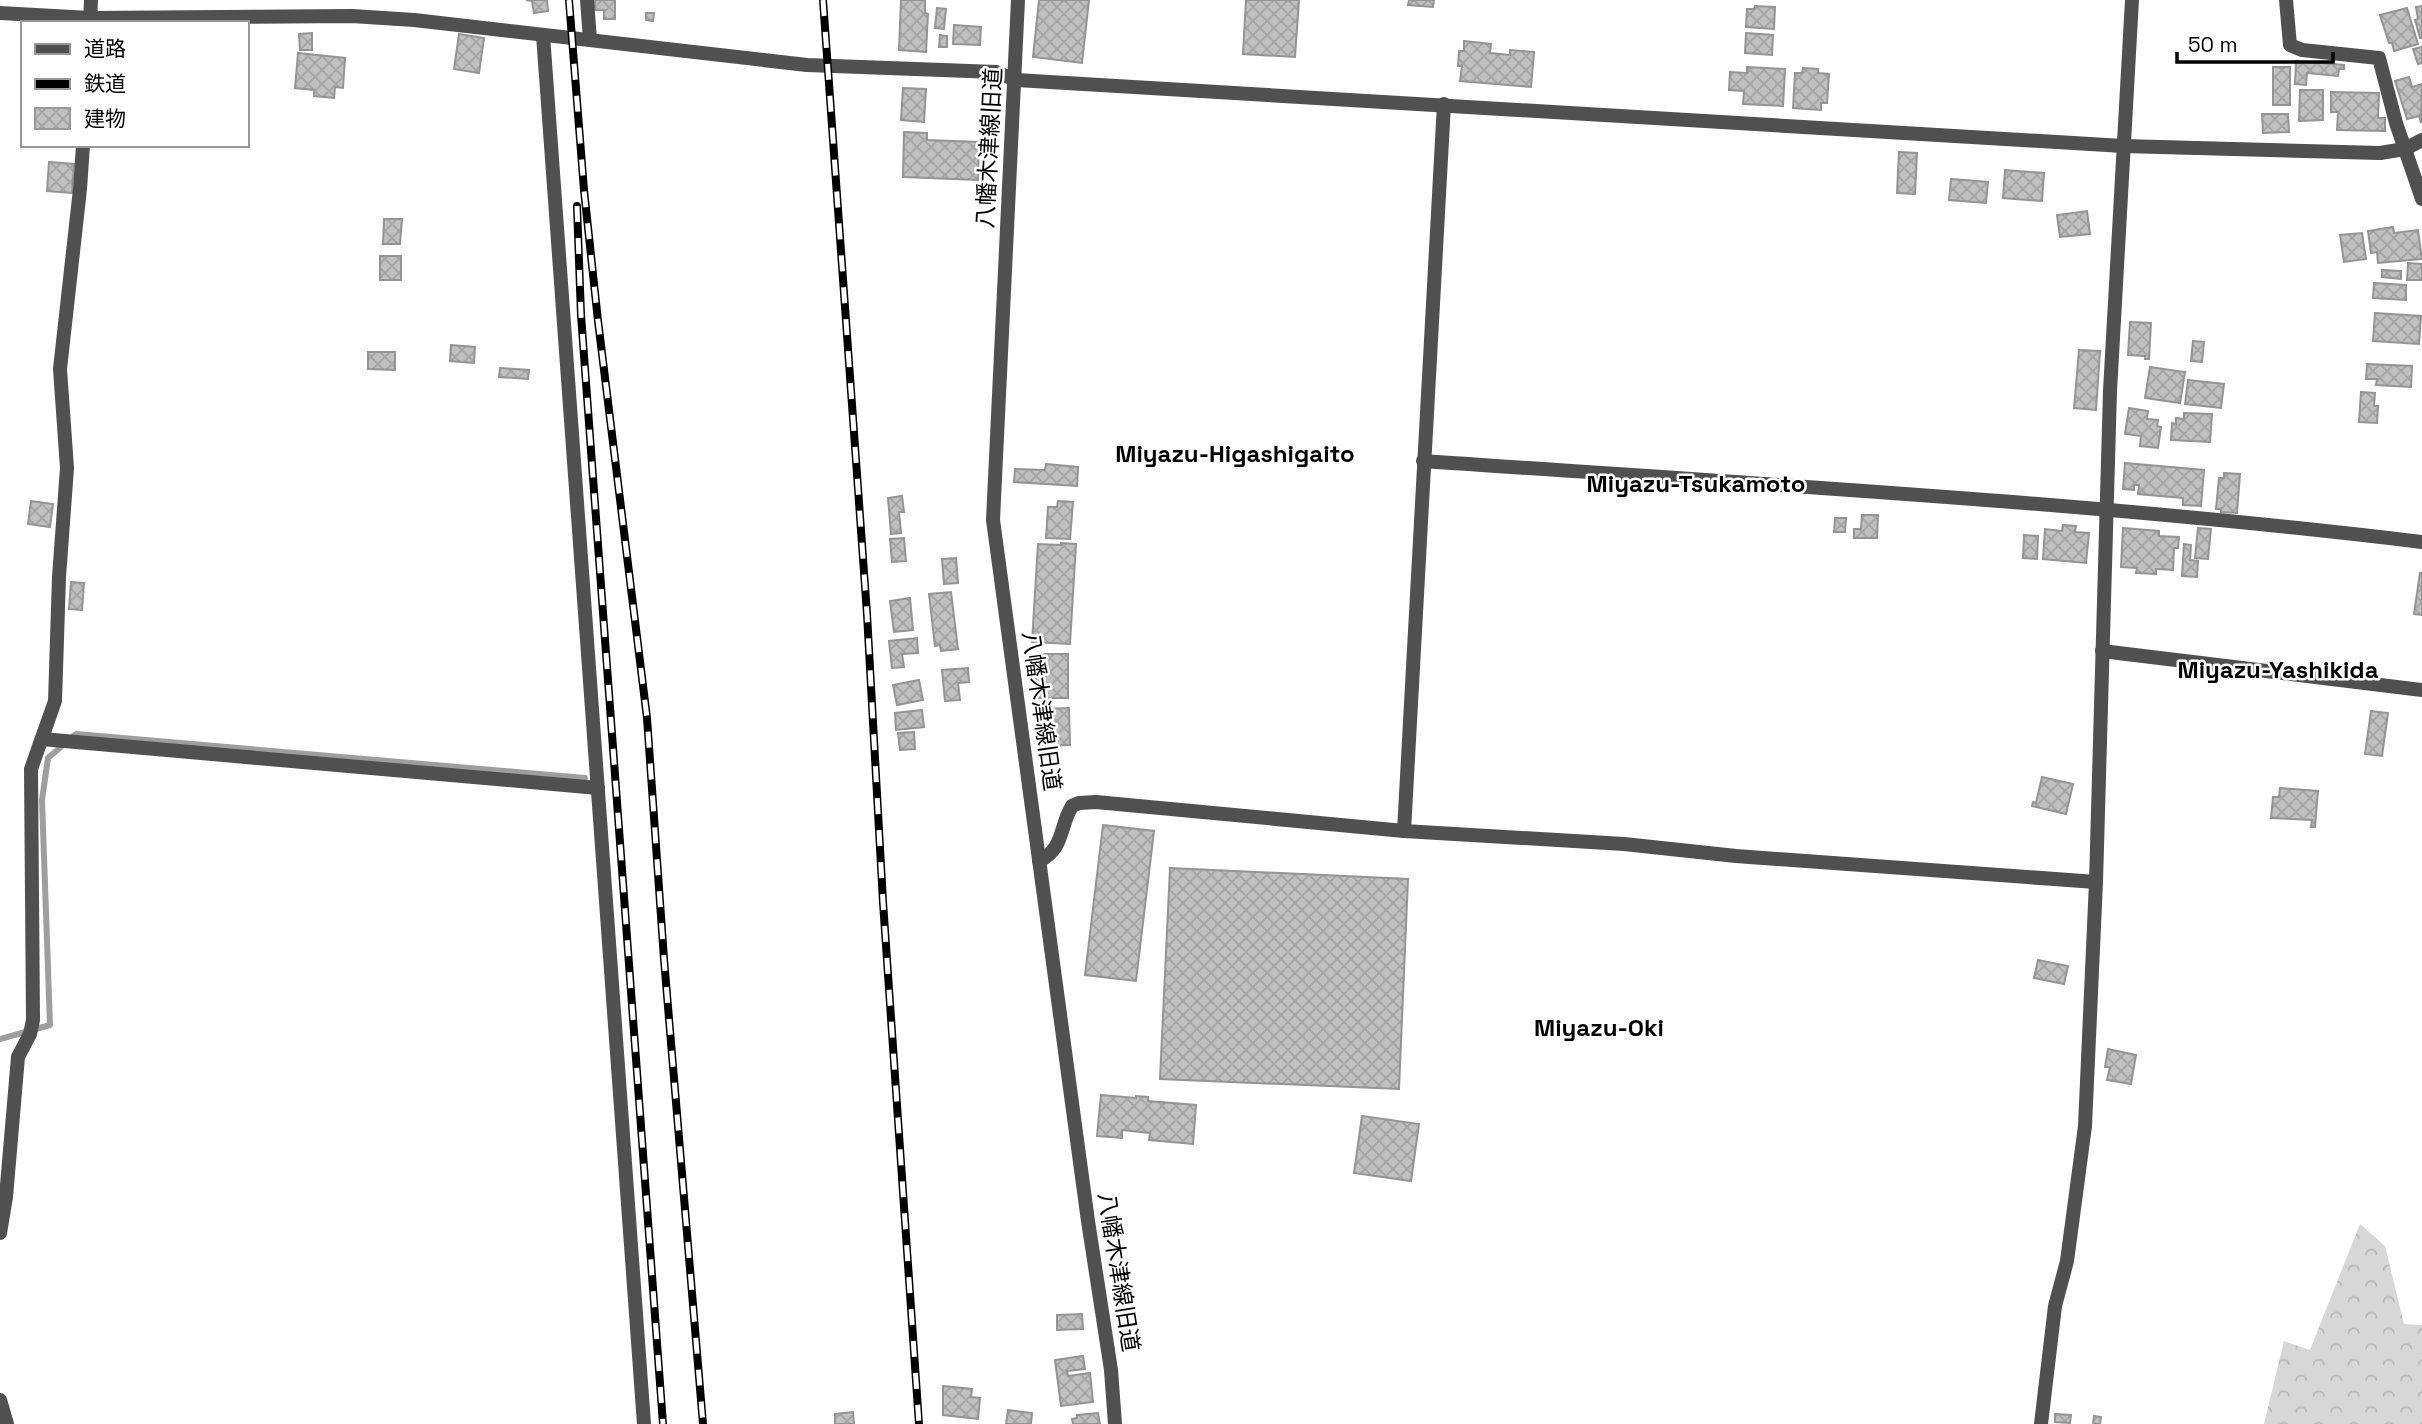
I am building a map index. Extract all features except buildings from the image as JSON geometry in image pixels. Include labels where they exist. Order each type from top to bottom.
[{"type":"street","points":[[90,21],[91,0]]},
{"type":"street","points":[[587,0],[590,40]]},
{"type":"street","name":"八幡木津線旧道","points":[[1018,0],[993,520],[1088,1221],[1111,1370],[1115,1424]]},
{"type":"street","points":[[2041,1424],[2055,1306],[2067,1261],[2085,1126],[2096,882],[2110,391],[2132,0]]},
{"type":"street","points":[[2286,0],[2290,46],[2302,50],[2379,58],[2396,123],[2422,199]]},
{"type":"street","points":[[0,13],[90,21],[352,16],[414,20],[807,65],[996,72],[1016,80],[2123,146],[2381,153],[2405,149],[2422,140]]},
{"type":"street","points":[[543,35],[644,1424]]},
{"type":"street","points":[[1404,831],[1444,104]]},
{"type":"street","points":[[0,1233],[6,1197],[18,1057],[30,1034],[33,1020],[31,769],[55,701],[67,468],[60,369],[83,147]]},
{"type":"street","points":[[1423,461],[2108,510],[2290,526],[2422,542]]},
{"type":"street","points":[[2102,651],[2422,690]]},
{"type":"street","points":[[42,739],[598,788]]},
{"type":"street","points":[[1039,861],[1051,855],[1062,837],[1072,806],[1096,802],[1404,831],[1623,844],[1736,856],[2096,882]]},
{"type":"street","points":[[0,1400],[7,1424]]},
{"type":"green space","points":[[2360,1224],[2385,1246],[2404,1324],[2422,1325],[2422,1424],[2264,1424],[2284,1341],[2310,1350]]},
{"type":"waterway","points":[[0,1039],[50,1025],[42,800],[48,758],[76,734],[585,778]]},
{"type":"railway","points":[[569,0],[584,190],[598,321],[647,718],[664,959],[703,1424]]},
{"type":"railway","points":[[823,0],[867,614],[883,902],[919,1424]]},
{"type":"railway","points":[[577,206],[581,315],[663,1424]]},
{"type":"district","name":"Miyazu-Higashigaito","points":[[1235,454]]},
{"type":"district","name":"Miyazu-Tsukamoto","points":[[1696,484]]},
{"type":"district","name":"Miyazu-Yashikida","points":[[2278,670]]},
{"type":"district","name":"Miyazu-Oki","points":[[1599,1028]]}]
